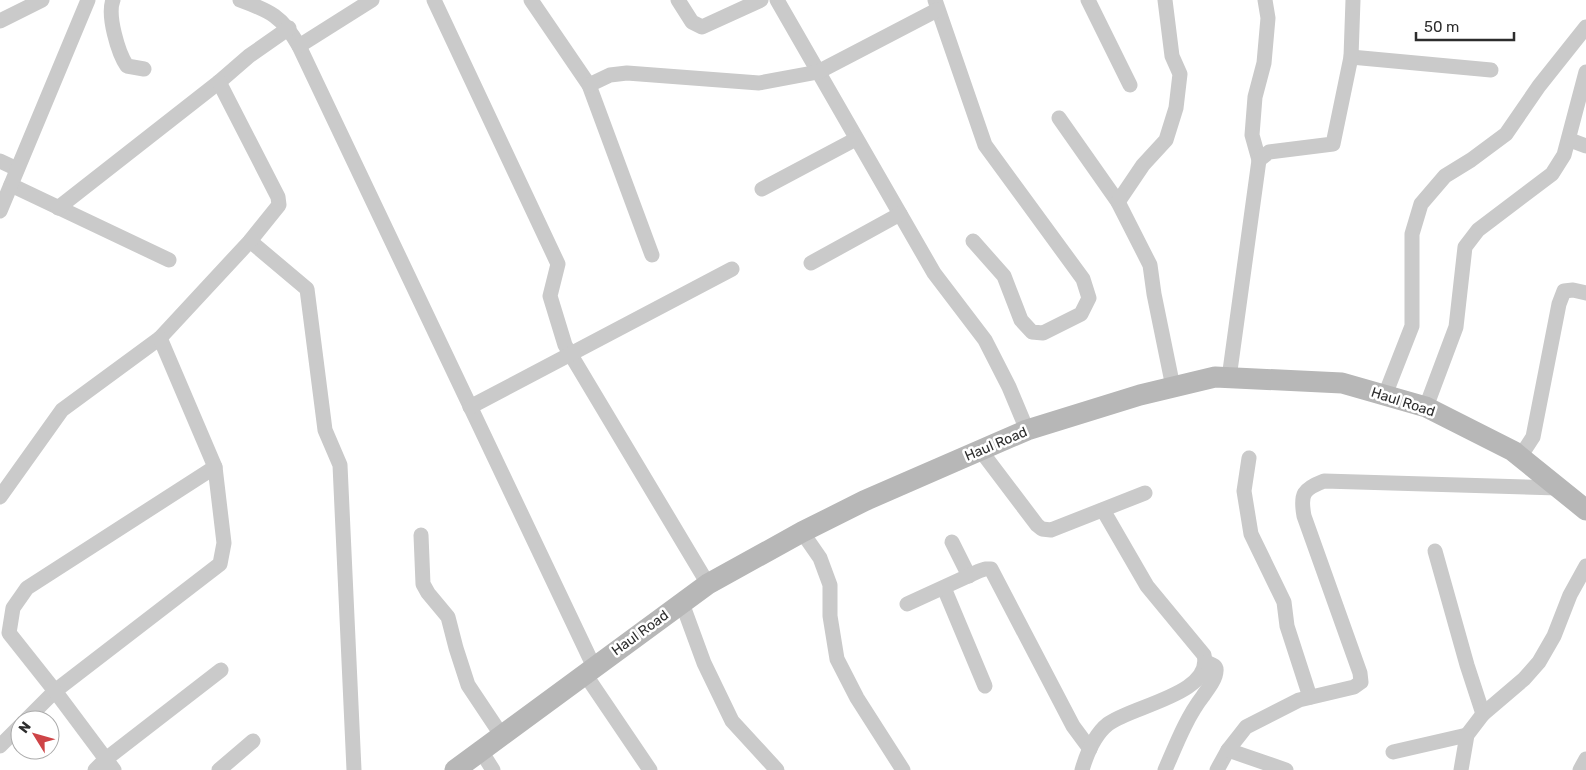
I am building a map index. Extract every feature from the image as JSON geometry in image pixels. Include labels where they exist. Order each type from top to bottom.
[{"type":"main road","name":"Haul Road","points":[[455,770],[708,584],[802,532],[864,501],[1027,430],[1140,395],[1215,377],[1342,383],[1426,407],[1512,451],[1586,510]]},
{"type":"street","points":[[0,21],[42,0]]},
{"type":"street","points":[[0,210],[88,0]]},
{"type":"street","points":[[113,0],[111,5],[113,23],[121,58],[127,66],[144,70]]},
{"type":"street","points":[[240,0],[267,10],[289,28],[299,46],[470,407],[589,670],[650,770]]},
{"type":"street","points":[[299,46],[372,0]]},
{"type":"street","points":[[434,0],[558,264],[550,296],[565,345],[708,584]]},
{"type":"street","points":[[531,0],[589,86],[652,255]]},
{"type":"street","points":[[678,0],[692,22],[702,27],[761,0]]},
{"type":"street","points":[[777,0],[934,273],[985,340],[1009,386],[1027,430]]},
{"type":"street","points":[[1088,0],[1130,85]]},
{"type":"street","points":[[1118,202],[1143,165],[1166,140],[1176,108],[1180,74],[1172,56],[1165,0]]},
{"type":"street","points":[[1229,378],[1259,160],[1252,135],[1255,97],[1264,63],[1268,18],[1265,0]]},
{"type":"street","points":[[1259,160],[1269,152],[1333,144],[1351,57],[1352,0]]},
{"type":"street","points":[[589,86],[610,75],[627,73],[759,84],[818,72],[936,5],[985,145],[1083,279],[1089,298],[1081,314],[1044,333],[1032,332],[1021,320],[1004,276],[973,241]]},
{"type":"street","points":[[1385,395],[1412,326],[1412,234],[1421,204],[1445,176],[1471,160],[1506,134],[1540,86],[1586,27]]},
{"type":"street","points":[[58,208],[219,82],[248,56],[289,28]]},
{"type":"street","points":[[1351,57],[1491,70]]},
{"type":"street","points":[[1426,407],[1456,327],[1466,247],[1478,230],[1552,174],[1564,155],[1570,140],[1586,72]]},
{"type":"street","points":[[0,497],[62,410],[160,338],[250,241],[280,205],[278,197],[219,82]]},
{"type":"street","points":[[1059,118],[1118,202],[1150,265],[1154,294],[1174,387]]},
{"type":"street","points":[[762,189],[856,139]]},
{"type":"street","points":[[1570,140],[1586,146]]},
{"type":"street","points":[[0,161],[17,169]]},
{"type":"street","points":[[11,185],[169,260]]},
{"type":"street","points":[[811,263],[900,214]]},
{"type":"street","points":[[250,241],[307,289],[325,430],[340,465],[354,770]]},
{"type":"street","points":[[470,407],[732,269]]},
{"type":"street","points":[[1520,457],[1533,437],[1559,304],[1564,291],[1574,290],[1586,293]]},
{"type":"street","points":[[36,710],[55,691],[220,564],[224,543],[214,467],[160,338]]},
{"type":"street","points":[[981,451],[1042,529],[1051,530],[1146,492]]},
{"type":"street","points":[[1249,458],[1244,491],[1251,534],[1284,602],[1287,626],[1310,697]]},
{"type":"street","points":[[214,467],[27,588],[13,608],[9,633],[55,691],[105,766],[221,670]]},
{"type":"street","points":[[1217,770],[1228,750],[1246,727],[1299,700],[1354,687],[1361,682],[1360,673],[1304,516],[1301,502],[1304,492],[1324,481],[1558,488]]},
{"type":"street","points":[[1082,770],[1095,737],[1107,725],[1120,716],[1191,686],[1201,674],[1206,662],[1204,655],[1147,586],[1103,510]]},
{"type":"street","points":[[802,532],[820,558],[830,585],[830,616],[837,659],[857,698],[903,770]]},
{"type":"street","points":[[420,535],[423,584],[448,617],[468,685],[502,736]]},
{"type":"street","points":[[952,542],[969,576]]},
{"type":"street","points":[[1435,551],[1466,665],[1483,714]]},
{"type":"street","points":[[1461,770],[1467,735],[1483,714],[1524,679],[1539,662],[1554,636],[1570,595],[1586,566]]},
{"type":"street","points":[[907,604],[985,569],[991,569],[1073,726],[1090,749]]},
{"type":"street","points":[[944,588],[986,686]]},
{"type":"street","points":[[682,603],[704,663],[732,721],[777,770]]},
{"type":"street","points":[[1165,770],[1194,707],[1216,673],[1216,668],[1206,662]]},
{"type":"street","points":[[1393,752],[1467,735]]},
{"type":"street","points":[[0,746],[10,736]]},
{"type":"street","points":[[218,770],[253,742]]},
{"type":"street","points":[[1228,750],[1282,769]]},
{"type":"street","points":[[481,751],[493,770]]},
{"type":"street","points":[[1580,770],[1586,759]]}]
